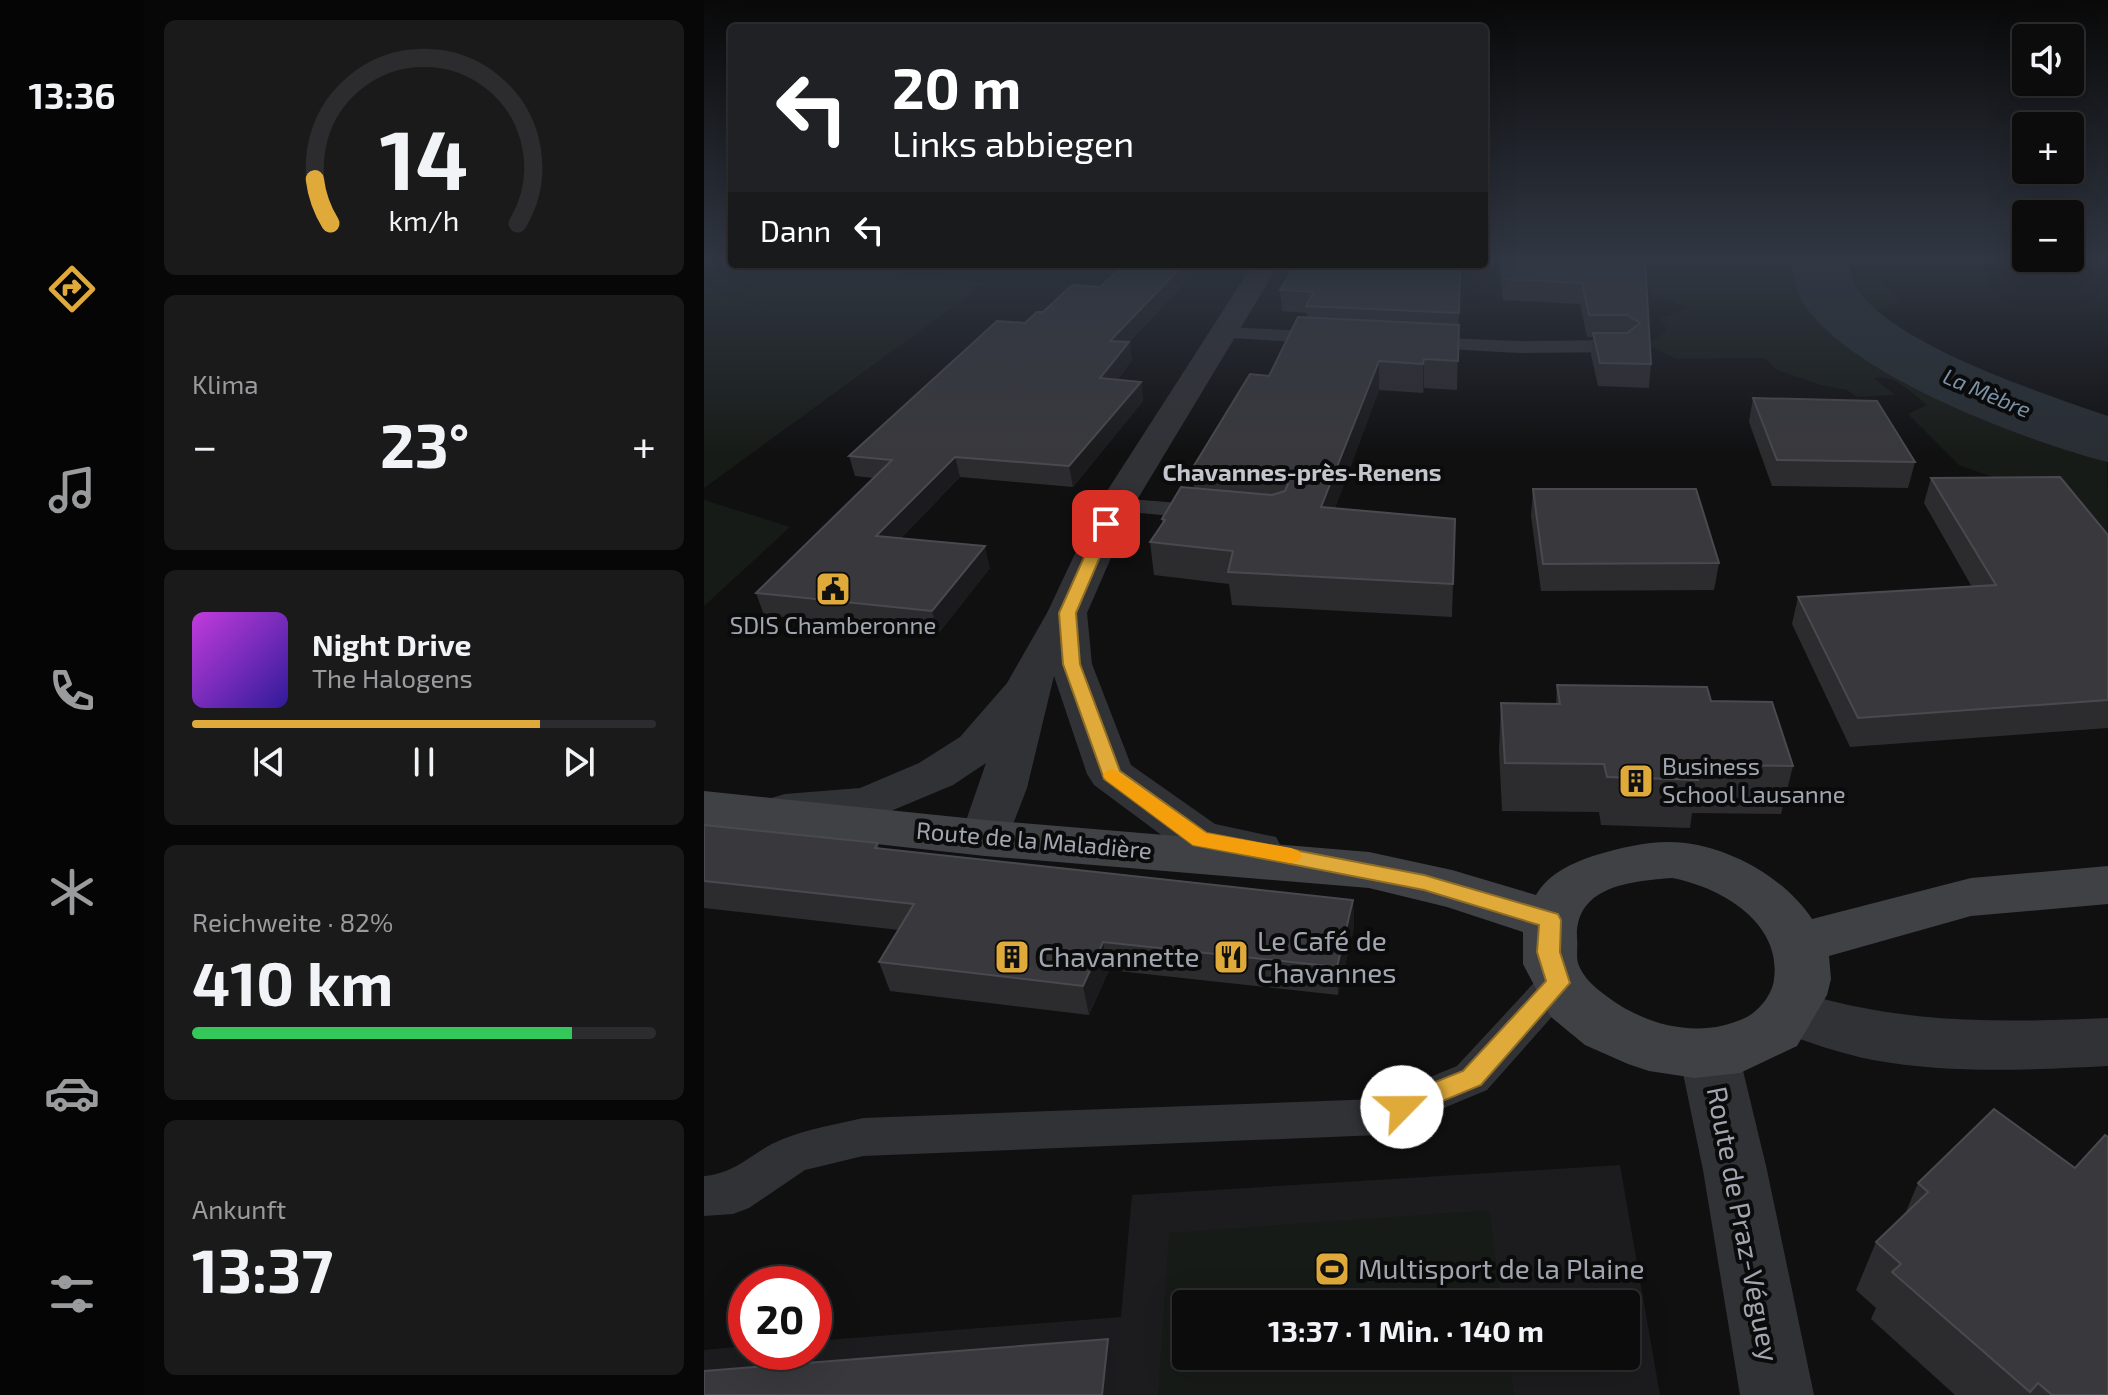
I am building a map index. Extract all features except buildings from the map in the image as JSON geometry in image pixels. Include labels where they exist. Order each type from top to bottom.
[{"type":"main road","name":"Route de la Maladière","points":[[704,808],[985,838],[1369,870],[1452,889],[1550,920]]},
{"type":"main road","points":[[1672,860],[1699,864],[1731,876],[1758,893],[1782,914],[1799,943],[1804,978],[1792,1013],[1755,1043],[1709,1054],[1660,1051],[1601,1027],[1577,1006],[1558,983],[1549,952],[1550,920],[1566,894],[1588,878],[1613,867],[1672,860]]},
{"type":"main road","points":[[1799,943],[1971,897],[2108,885]]},
{"type":"street","points":[[756,814],[867,804],[936,774],[976,748],[1029,682],[1067,613],[1116,505],[1229,324]]},
{"type":"street","points":[[1067,613],[1071,664],[1111,774],[1201,839],[1369,870]]},
{"type":"street","points":[[985,838],[1003,788],[1029,682]]},
{"type":"street","points":[[1792,1013],[1832,1028],[1917,1045],[1977,1047],[2108,1042]]},
{"type":"street","name":"Route de Praz-Véguey","points":[[1709,1054],[1735,1170],[1777,1395]]},
{"type":"lane","points":[[1223,333],[1352,339]]},
{"type":"lane","points":[[1398,342],[1519,347],[1625,346]]},
{"type":"lane","points":[[1116,505],[1228,514]]},
{"type":"lane","points":[[704,1196],[733,1194],[794,1154],[863,1137],[1379,1117],[1472,1078],[1558,983]]},
{"type":"shaded area","points":[[704,324],[929,324],[704,488]]},
{"type":"shaded area","points":[[1664,324],[1852,324],[1877,352],[1941,396],[1997,396],[2037,413],[2055,406],[2081,410],[2107,424],[2108,537],[2040,494],[1959,465],[1908,414],[1927,405],[1896,381],[1874,378],[1895,395],[1857,397],[1847,390],[1777,370],[1764,358],[1677,359],[1648,345],[1667,331]]},
{"type":"shaded area","points":[[704,500],[790,527],[704,606]]},
{"type":"shaded area","points":[[1620,1165],[1660,1395],[704,1395],[704,1350],[728,1348],[728,1370],[832,1370],[832,1340],[1121,1317],[1132,1195]]},
{"type":"shaded area","name":"Multisport de la Plaine","points":[[1489,1210],[1500,1290],[1172,1290],[1172,1370],[1511,1370],[1514,1395],[1158,1395],[1169,1233]]},
{"type":"waterway","name":"La Mèbre","points":[[1856,324],[1890,349],[1936,374],[2108,440]]},
{"type":"slow traffic","points":[[1113,776],[1201,839],[1291,856]]},
{"type":"place","name":"SDIS Chamberonne","points":[[833,589]]},
{"type":"place","name":"Business School Lausanne","points":[[1636,781]]},
{"type":"place","name":"Chavannette","points":[[1012,957]]},
{"type":"place","name":"Le Café de Chavannes","points":[[1231,957]]},
{"type":"place","name":"Multisport de la Plaine","points":[[1332,1269]]},
{"type":"district","name":"Chavannes-près-Renens","points":[[1302,473]]},
{"type":"route","points":[[1106,524],[1067,613],[1071,664],[1111,774],[1201,839],[1369,870],[1452,889],[1550,920],[1549,952],[1558,983],[1472,1078],[1402,1107]]}]
